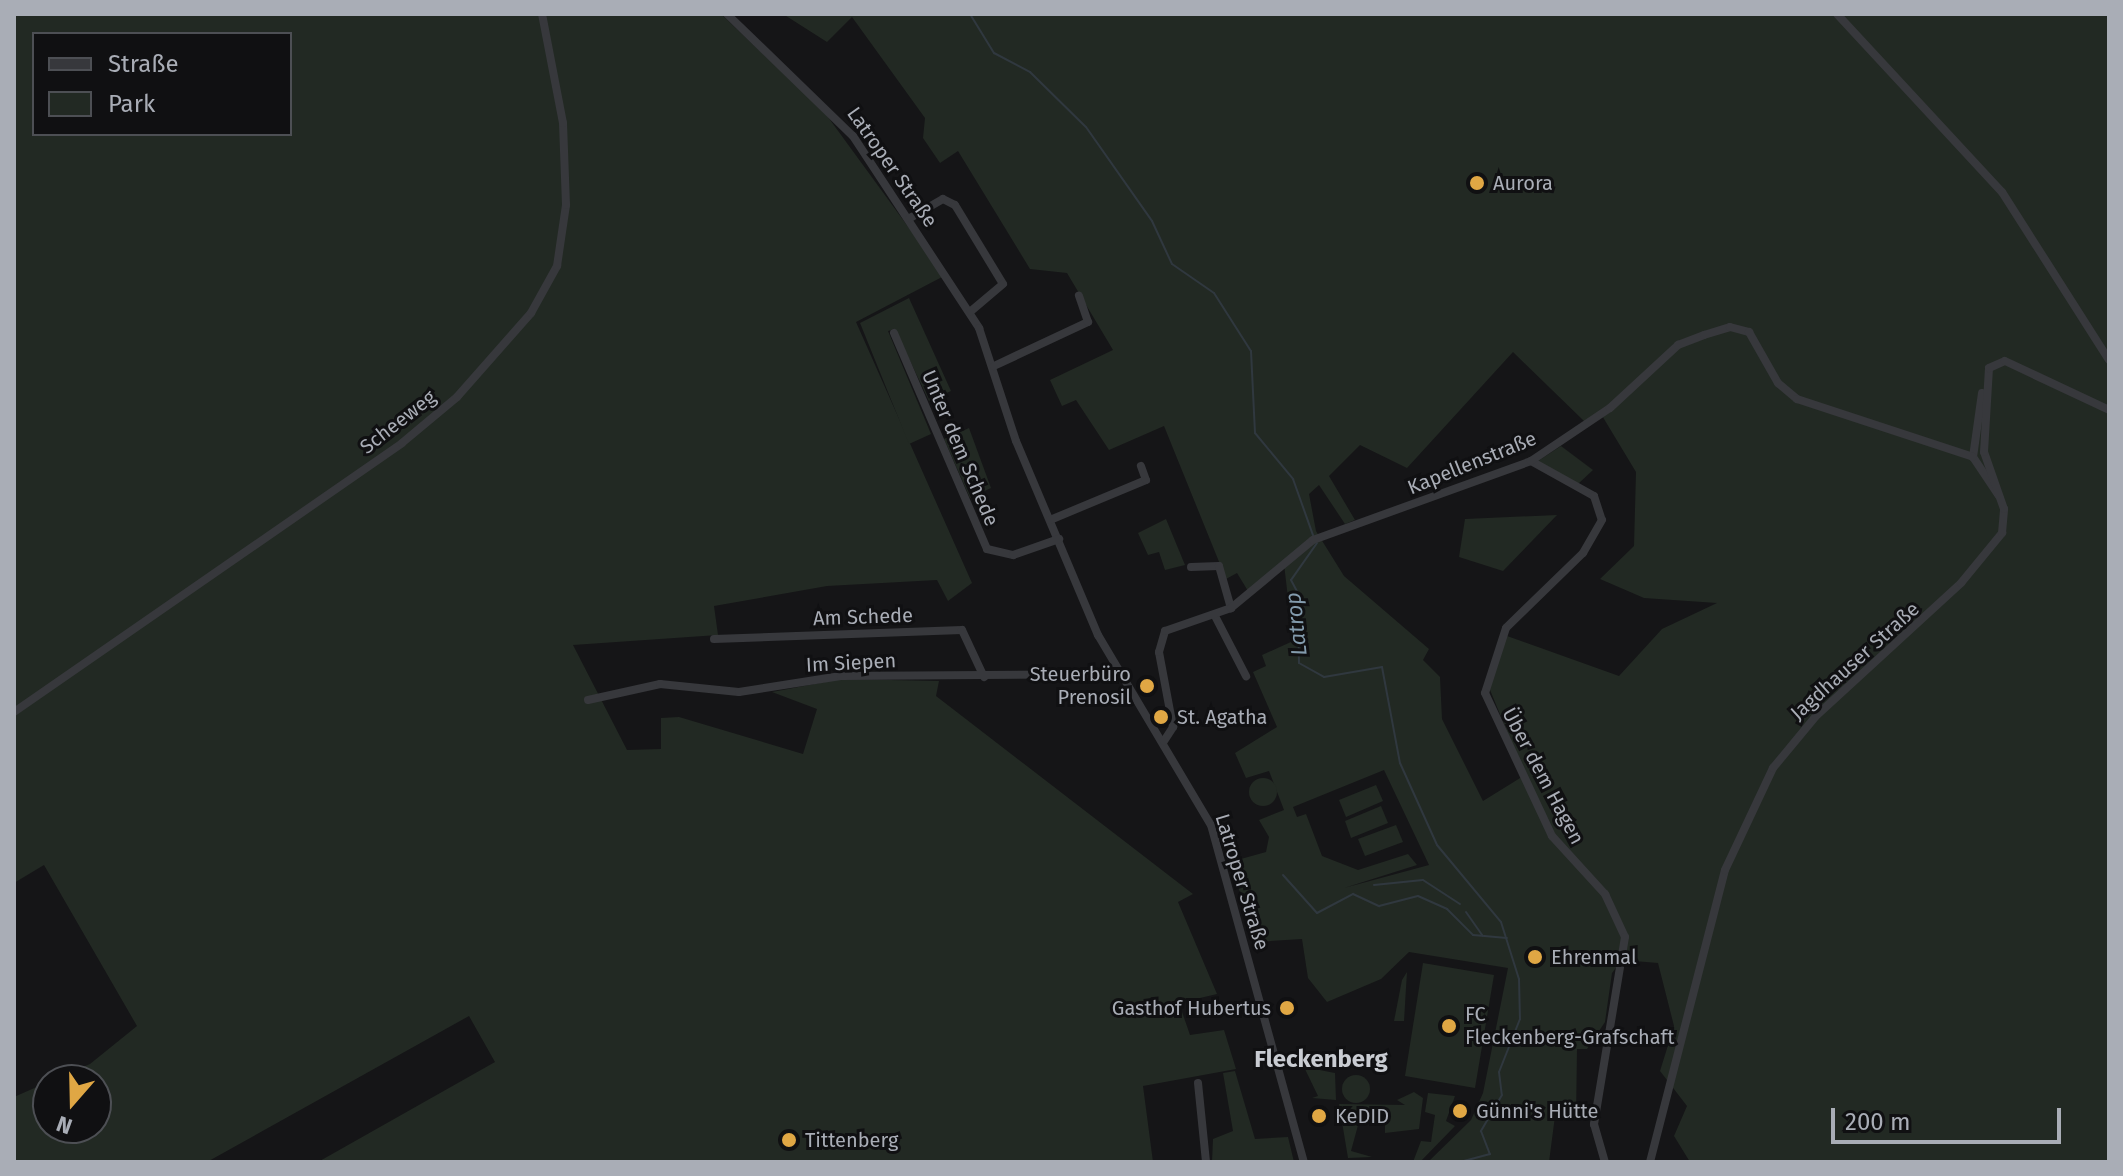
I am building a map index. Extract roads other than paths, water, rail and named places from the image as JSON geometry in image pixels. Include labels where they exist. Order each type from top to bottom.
[{"type":"street","name":"Scheeweg","points":[[14,712],[402,443],[457,397],[531,313],[557,266],[566,205],[563,123],[542,14]]},
{"type":"street","name":"Latroper Straße","points":[[727,14],[832,110],[910,218],[971,311],[1050,520],[1118,674],[1164,741],[1213,833],[1304,1162]]},
{"type":"street","points":[[1837,14],[2002,192],[2109,360]]},
{"type":"street","points":[[910,218],[943,199],[955,205],[1003,284],[971,311]]},
{"type":"street","points":[[994,366],[1085,324],[1090,313],[1079,296]]},
{"type":"street","name":"Kapellenstraße","points":[[1164,741],[1173,727],[1160,639],[1172,627],[1215,616],[1231,608],[1317,538],[1531,461],[1622,399],[1678,345],[1730,327],[1757,338],[1771,373],[1797,399],[1973,457]]},
{"type":"street","name":"Unter dem Schede","points":[[894,333],[987,549],[1013,555],[1059,539]]},
{"type":"street","points":[[1999,496],[1973,457],[1991,365],[2005,361],[2109,410]]},
{"type":"street","name":"Jagdhauser Straße","points":[[1650,1162],[1715,903],[1759,794],[1816,716],[1934,611],[1992,547],[2005,524],[1985,458],[1985,389]]},
{"type":"street","name":"Über dem Hagen","points":[[1531,461],[1594,496],[1602,520],[1583,553],[1511,621],[1485,693],[1552,836],[1605,894],[1625,937],[1594,1124],[1605,1162]]},
{"type":"street","points":[[1050,520],[1146,480],[1141,466]]},
{"type":"street","points":[[1191,567],[1219,566],[1231,608]]},
{"type":"street","points":[[1215,616],[1246,676]]},
{"type":"street","name":"Am Schede","points":[[714,639],[962,630],[984,677]]},
{"type":"street","name":"Im Siepen","points":[[588,700],[660,684],[739,692],[841,676],[1118,674]]},
{"type":"street","points":[[1198,1083],[1206,1162]]},
{"type":"waterway","name":"Latrop","points":[[970,14],[994,53],[1030,72],[1086,127],[1152,221],[1172,264],[1214,293],[1251,351],[1255,433],[1293,479],[1314,538]]},
{"type":"waterway","name":"Latrop","points":[[1317,543],[1291,580],[1298,593],[1299,663],[1324,677],[1382,667],[1400,763],[1437,845],[1501,922],[1519,979],[1520,1019],[1499,1072],[1502,1095],[1481,1131],[1490,1154],[1460,1162]]},
{"type":"waterway","points":[[1283,875],[1317,913],[1353,894],[1379,906],[1418,896],[1447,909],[1473,935],[1507,938]]},
{"type":"waterway","points":[[1374,885],[1423,880],[1460,904]]},
{"type":"waterway","points":[[1466,912],[1483,936]]},
{"type":"place","name":"Aurora","points":[[1477,183]]},
{"type":"place","name":"Steuerbüro Prenosil","points":[[1147,686]]},
{"type":"place","name":"St. Agatha","points":[[1161,717]]},
{"type":"place","name":"Ehrenmal","points":[[1535,957]]},
{"type":"place","name":"Gasthof Hubertus","points":[[1287,1008]]},
{"type":"place","name":"FC Fleckenberg-Grafschaft","points":[[1449,1026]]},
{"type":"place","name":"Günni's Hütte","points":[[1460,1111]]},
{"type":"place","name":"KeDID","points":[[1319,1116]]},
{"type":"place","name":"Tittenberg","points":[[789,1140]]},
{"type":"district","name":"Fleckenberg","points":[[1321,1060]]}]
